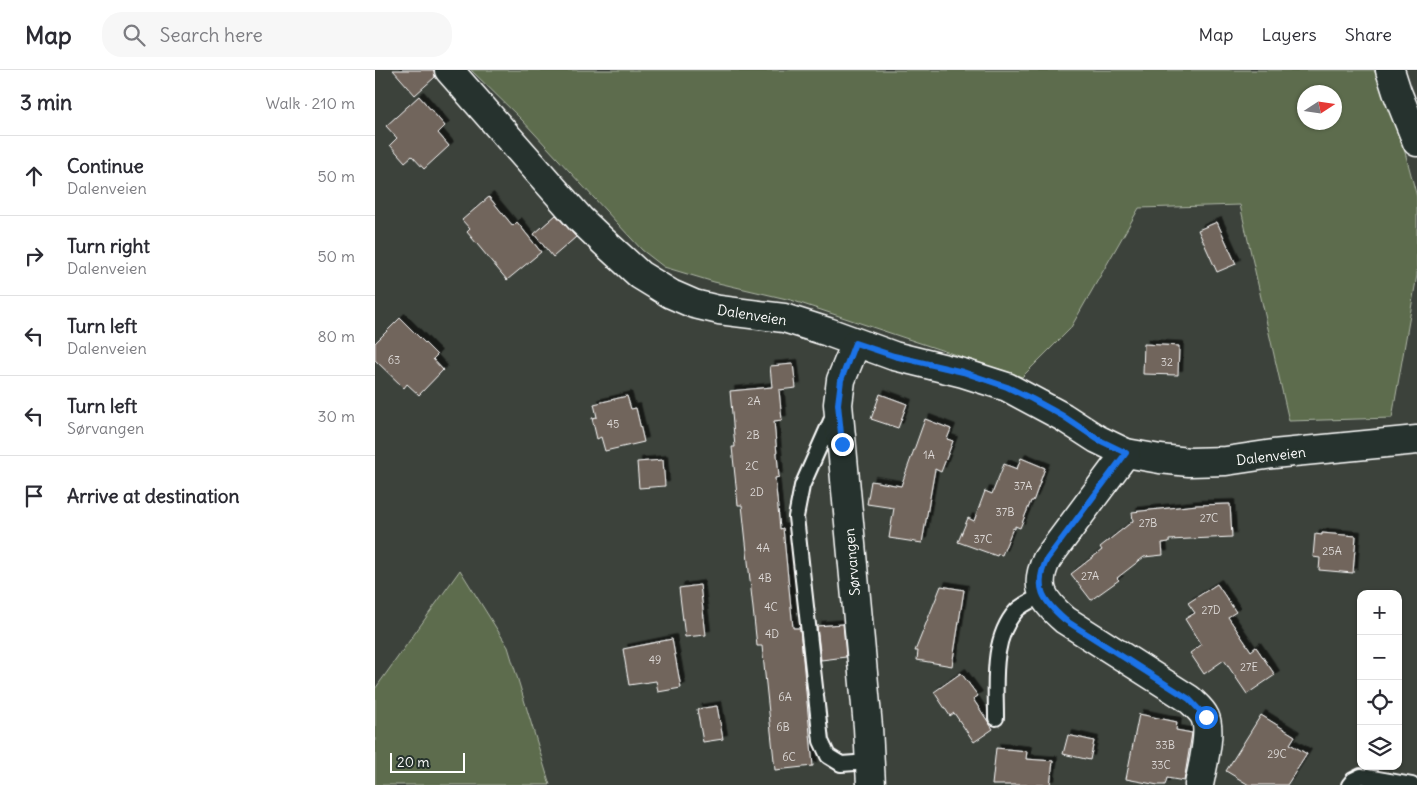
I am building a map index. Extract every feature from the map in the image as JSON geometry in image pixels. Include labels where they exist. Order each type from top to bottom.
[{"type":"street","name":"Dalenveien","points":[[449,70],[580,219],[640,275],[671,294],[694,304],[719,310],[784,318],[894,356],[963,372],[1007,387],[1063,416],[1097,439],[1126,453],[1189,462],[1227,461],[1273,454],[1417,440]]},
{"type":"street","points":[[1391,70],[1397,92],[1417,142]]},
{"type":"street","name":"Sørvangen","points":[[855,343],[841,380],[838,404],[871,773]]},
{"type":"street","points":[[1126,453],[1047,559],[1040,572],[1042,595],[1051,608],[1065,620],[1189,699],[1200,709],[1206,717],[1207,731],[1199,785]]},
{"type":"lane","points":[[838,404],[802,486],[795,517],[821,741],[828,756],[841,764],[871,773]]},
{"type":"lane","points":[[995,718],[997,662],[1002,631],[1017,610],[1042,595]]},
{"type":"lane","points":[[1349,785],[1353,780],[1361,776],[1412,785]]},
{"type":"green space","points":[[471,70],[1374,70],[1399,130],[1417,197],[1417,275],[1392,418],[1289,421],[1240,205],[1139,208],[1070,329],[1022,377],[791,300],[714,282],[664,267],[642,250],[522,120]]},
{"type":"green space","points":[[460,570],[508,647],[550,785],[375,785],[375,689]]},
{"type":"building","points":[[393,70],[434,70],[435,77],[415,95]]},
{"type":"building","points":[[419,96],[445,126],[438,133],[449,146],[424,169],[412,156],[405,162],[390,145],[397,138],[386,126]]},
{"type":"building","points":[[489,197],[513,226],[517,222],[541,252],[507,280],[467,232],[470,229],[462,220]]},
{"type":"building","points":[[556,215],[576,237],[553,257],[534,234]]},
{"type":"building","points":[[1217,222],[1236,264],[1217,272],[1198,230]]},
{"type":"building","points":[[400,318],[437,355],[433,359],[443,370],[419,395],[407,384],[404,388],[375,360],[375,343]]},
{"type":"building","points":[[1144,344],[1179,346],[1178,375],[1143,374]]},
{"type":"building","points":[[793,364],[796,388],[779,390],[782,420],[774,421],[779,477],[775,478],[780,529],[783,528],[793,628],[800,628],[813,766],[775,770],[762,646],[757,646],[742,505],[738,505],[732,447],[735,447],[730,391],[772,387],[770,366]]},
{"type":"building","points":[[880,394],[907,404],[898,428],[871,419]]},
{"type":"building","points":[[627,396],[631,409],[636,408],[644,442],[605,451],[601,437],[597,439],[592,418],[597,417],[594,404]]},
{"type":"building","points":[[925,419],[951,429],[947,439],[953,441],[941,472],[935,469],[922,543],[889,538],[894,508],[867,504],[871,481],[901,486]]},
{"type":"building","points":[[1021,458],[1045,468],[1034,499],[1031,501],[1020,528],[1015,526],[1015,529],[1013,528],[1002,555],[998,554],[997,556],[958,542],[968,518],[974,521],[985,491],[992,494],[1004,464],[1017,469]]},
{"type":"building","points":[[663,460],[665,486],[639,488],[637,462]]},
{"type":"building","points":[[1230,504],[1232,537],[1169,540],[1169,542],[1162,543],[1163,555],[1144,557],[1117,578],[1119,580],[1091,600],[1071,574],[1102,550],[1100,547],[1133,521],[1132,512],[1197,505]]},
{"type":"building","points":[[1322,533],[1356,536],[1353,573],[1319,570],[1320,558],[1313,557],[1315,534],[1322,535]]},
{"type":"building","points":[[1217,584],[1236,612],[1228,617],[1251,651],[1256,647],[1275,675],[1247,694],[1224,660],[1204,674],[1190,653],[1201,645],[1185,619],[1195,613],[1188,603]]},
{"type":"building","points":[[700,585],[706,635],[685,637],[679,588]]},
{"type":"building","points":[[941,586],[964,590],[952,666],[917,660],[918,651],[915,651]]},
{"type":"building","points":[[843,624],[846,657],[821,660],[817,626]]},
{"type":"building","points":[[672,639],[681,688],[658,692],[656,681],[629,685],[623,649]]},
{"type":"building","points":[[961,673],[978,696],[973,699],[993,729],[974,742],[954,713],[950,716],[934,692]]},
{"type":"building","points":[[717,706],[723,739],[703,742],[697,709]]},
{"type":"building","points":[[1139,714],[1177,722],[1176,730],[1192,733],[1184,781],[1167,778],[1165,785],[1158,785],[1126,779]]},
{"type":"building","points":[[1261,715],[1295,736],[1290,744],[1307,754],[1287,785],[1249,785],[1226,771]]},
{"type":"building","points":[[1068,735],[1094,741],[1090,760],[1063,754]]},
{"type":"building","points":[[996,748],[1027,751],[1026,759],[1053,761],[1050,785],[992,785]]},
{"type":"route","points":[[842,444],[838,404],[841,380],[855,343],[894,356],[947,370],[963,372],[1007,387],[1063,416],[1097,439],[1126,453],[1047,559],[1040,572],[1042,595],[1051,608],[1065,620],[1189,699],[1206,717]]}]
